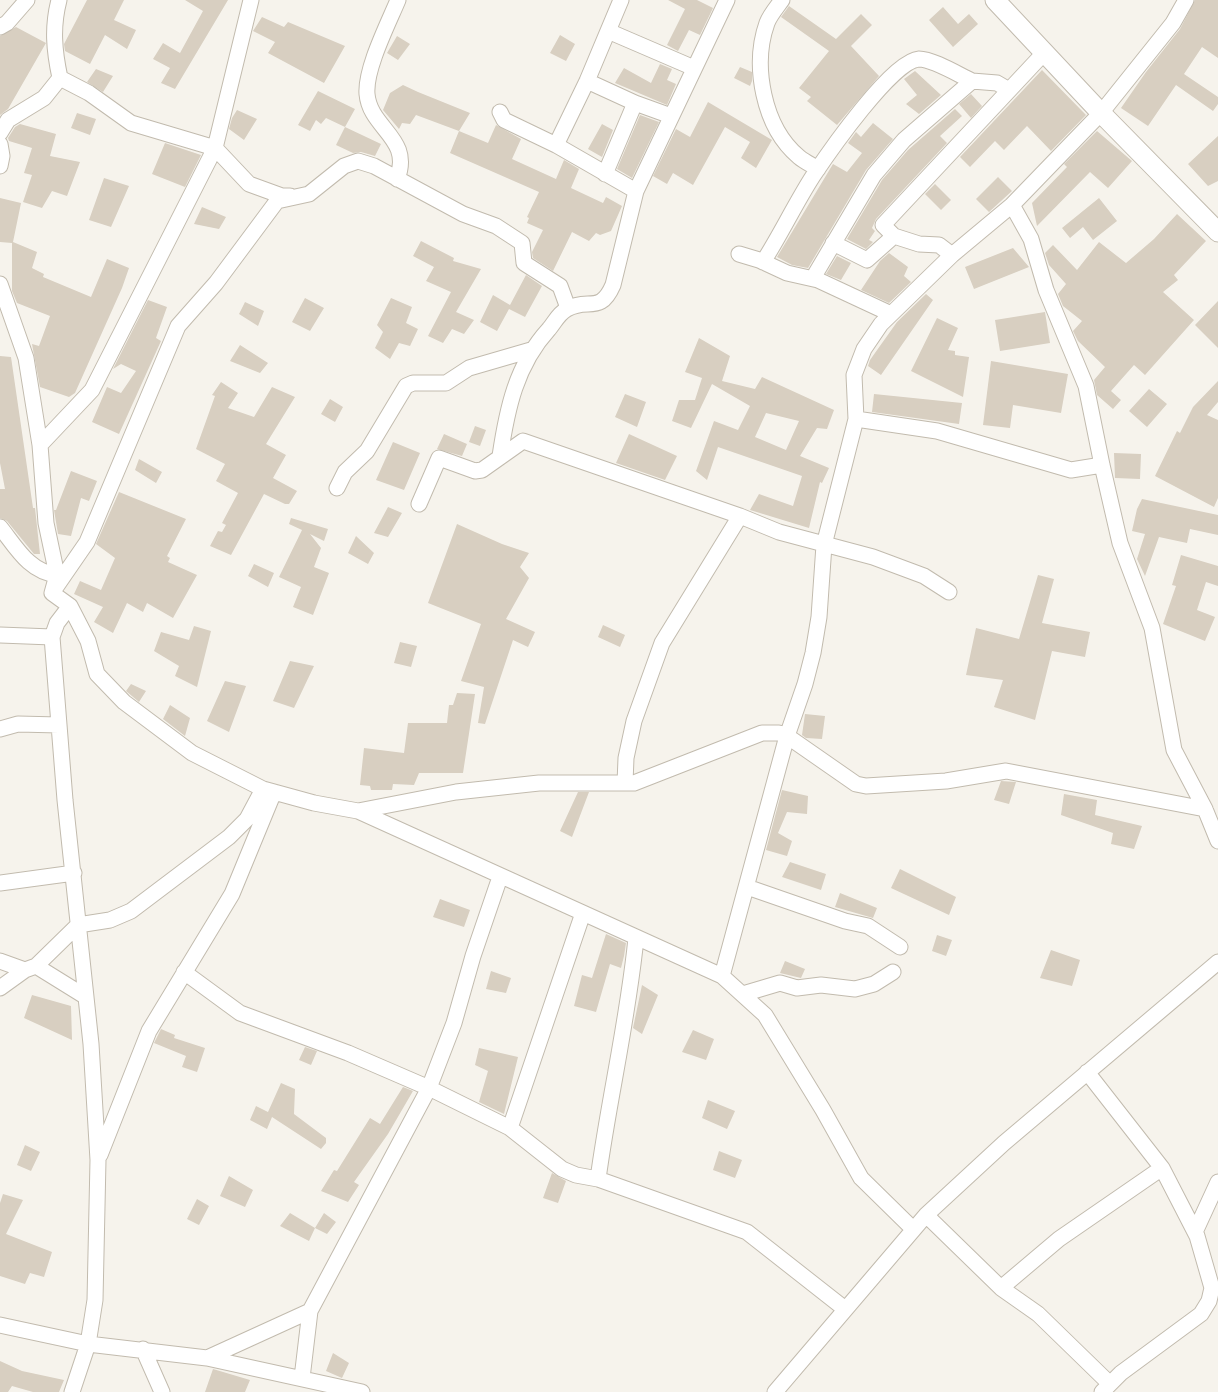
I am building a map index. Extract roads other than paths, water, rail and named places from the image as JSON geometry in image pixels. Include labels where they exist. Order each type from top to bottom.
[{"type":"street","points":[[0,27],[27,0]]},
{"type":"street","points":[[0,133],[8,120],[44,98],[60,78],[55,51],[54,20],[59,0]]},
{"type":"street","points":[[40,445],[92,390],[214,148],[251,0]]},
{"type":"street","points":[[397,179],[401,169],[398,146],[370,107],[367,93],[374,57],[398,0]]},
{"type":"street","points":[[556,145],[587,81],[621,0]]},
{"type":"street","points":[[500,456],[509,401],[531,350],[557,317],[568,308],[599,304],[608,298],[614,285],[636,191],[727,0]]},
{"type":"street","points":[[782,0],[767,22],[759,64],[766,99],[775,128],[798,156],[818,169]]},
{"type":"street","points":[[995,0],[1100,113],[1216,227]]},
{"type":"street","points":[[722,976],[786,736],[805,684],[813,653],[819,617],[824,545],[856,418],[854,375],[864,349],[881,324],[891,314],[952,255],[1012,206],[1100,113],[1173,23],[1186,0]]},
{"type":"street","points":[[608,31],[694,68]]},
{"type":"street","points":[[952,255],[939,245],[919,244],[894,236],[883,225],[1044,53]]},
{"type":"street","points":[[763,262],[818,169],[871,97],[909,62],[920,59],[934,63],[972,81],[997,83],[1009,90]]},
{"type":"street","points":[[60,78],[89,93],[131,123],[214,148],[249,184],[282,196],[309,194]]},
{"type":"street","points":[[587,81],[635,103],[671,116]]},
{"type":"street","points":[[813,278],[880,168],[904,140],[972,81]]},
{"type":"street","points":[[605,174],[635,103]]},
{"type":"street","points":[[500,112],[504,120],[556,145],[636,191]]},
{"type":"street","points":[[0,144],[2,156],[0,166]]},
{"type":"street","points":[[52,592],[87,542],[178,326],[216,283],[277,201],[309,194],[344,166],[358,161],[374,166],[463,214],[496,226],[522,243],[524,263],[560,286],[568,308]]},
{"type":"street","points":[[1012,206],[1031,239],[1046,290],[1086,386],[1120,543],[1152,628],[1174,750],[1205,809],[1218,841]]},
{"type":"street","points":[[833,243],[867,260],[894,236]]},
{"type":"street","points":[[739,254],[763,262],[786,273],[813,278],[891,314]]},
{"type":"street","points":[[0,284],[26,358],[40,445],[46,523],[57,575],[52,592]]},
{"type":"street","points":[[338,488],[345,472],[367,451],[406,386],[413,383],[446,383],[469,368],[531,350]]},
{"type":"street","points":[[856,418],[937,431],[1071,470],[1102,466]]},
{"type":"street","points":[[419,504],[439,458],[475,471],[482,470],[522,441],[740,516],[779,532],[873,557],[924,576],[949,592]]},
{"type":"street","points":[[625,783],[626,758],[634,721],[662,643],[740,516]]},
{"type":"street","points":[[0,528],[36,569],[57,575]]},
{"type":"street","points":[[52,592],[70,606],[88,641],[97,674],[124,702],[192,753],[268,790],[358,811],[722,976],[765,1015],[824,1110],[861,1178],[913,1229]]},
{"type":"street","points":[[70,606],[57,623],[52,637],[86,996],[98,1160],[95,1300],[88,1344],[72,1392]]},
{"type":"street","points":[[0,635],[52,637]]},
{"type":"street","points":[[0,728],[18,724],[59,726]]},
{"type":"street","points":[[358,811],[456,792],[539,783],[634,783],[762,733],[786,736],[856,784],[866,786],[946,781],[1006,771],[1205,809]]},
{"type":"street","points":[[0,988],[31,968],[78,925],[110,920],[131,911],[229,837],[247,819],[268,790]]},
{"type":"street","points":[[98,1160],[149,1031],[232,894],[268,790]]},
{"type":"street","points":[[0,883],[74,873]]},
{"type":"street","points":[[302,1378],[310,1311],[429,1088],[454,1023],[500,877]]},
{"type":"street","points":[[747,887],[845,921],[868,926],[900,947]]},
{"type":"street","points":[[510,1128],[583,914]]},
{"type":"street","points":[[598,1179],[606,1124],[629,1004],[636,938]]},
{"type":"street","points":[[0,961],[31,968],[86,996]]},
{"type":"street","points":[[775,1392],[926,1215],[1004,1143],[1087,1072],[1216,969]]},
{"type":"street","points":[[184,972],[240,1013],[348,1053],[429,1088],[510,1128],[562,1170],[598,1179],[747,1232],[844,1309]]},
{"type":"street","points":[[743,994],[780,982],[797,988],[821,985],[855,989],[874,984],[893,972]]},
{"type":"street","points":[[926,1215],[1001,1288],[1038,1314],[1106,1388],[1121,1373],[1201,1314],[1209,1300],[1212,1288],[1195,1232],[1162,1168],[1087,1072]]},
{"type":"street","points":[[1001,1288],[1059,1239],[1162,1168]]},
{"type":"street","points":[[1195,1232],[1218,1182]]},
{"type":"street","points":[[207,1358],[310,1311]]},
{"type":"street","points":[[0,1325],[88,1344],[207,1358],[362,1392]]},
{"type":"street","points":[[143,1349],[162,1392]]}]
